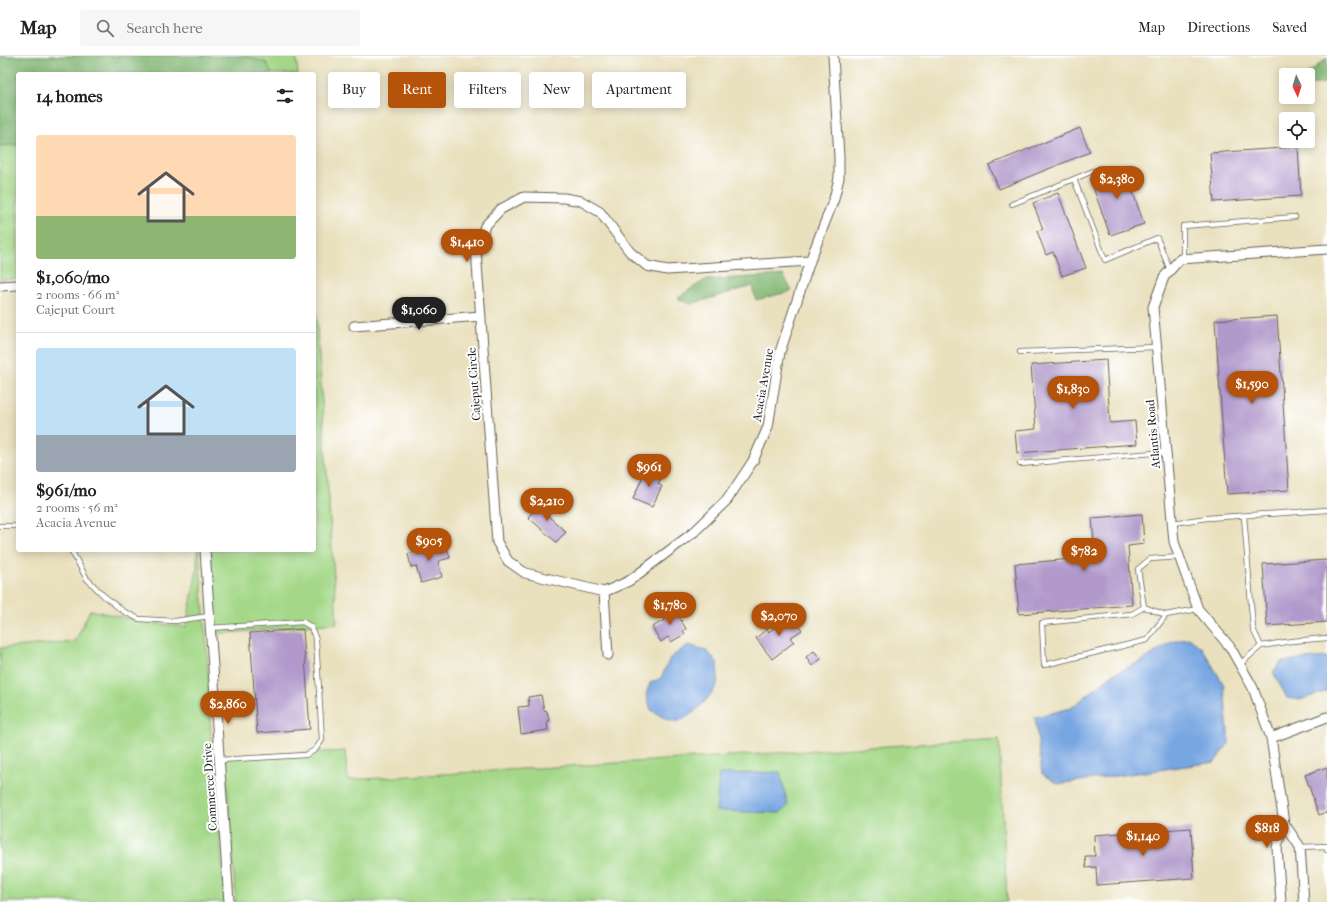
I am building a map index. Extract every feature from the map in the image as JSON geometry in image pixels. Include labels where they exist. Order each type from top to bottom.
[{"type":"street","name":"Acacia Avenue","points":[[604,592],[629,581],[694,532],[727,500],[753,461],[768,427],[780,352],[810,261],[834,199],[839,178],[833,56]]},
{"type":"street","name":"Cajeput Circle","points":[[604,592],[525,572],[508,561],[496,542],[476,250],[485,226],[501,209],[524,197],[564,198],[581,201],[600,212],[630,252],[647,266],[667,270],[810,261]]},
{"type":"street","points":[[1183,259],[1327,249]]},
{"type":"street","name":"Atlantis Road","points":[[1183,259],[1180,259],[1164,277],[1154,307],[1174,542],[1198,610],[1230,647],[1253,688],[1271,738],[1284,822],[1300,847],[1304,902]]},
{"type":"street","points":[[0,286],[16,285]]},
{"type":"street","points":[[354,326],[481,316]]},
{"type":"street","name":"Commerce Drive","points":[[204,552],[229,902]]},
{"type":"street","points":[[604,592],[608,654]]},
{"type":"street","points":[[1271,738],[1327,717]]},
{"type":"street","name":"Atlantis Road","points":[[1281,902],[1277,847],[1284,822]]},
{"type":"lane","points":[[1012,204],[1093,171]]},
{"type":"lane","points":[[1074,179],[1105,260],[1157,238],[1170,270]]},
{"type":"lane","points":[[1183,259],[1183,226],[1295,217]]},
{"type":"lane","points":[[1020,352],[1157,347]]},
{"type":"lane","points":[[1020,464],[1166,452]]},
{"type":"lane","points":[[1173,523],[1207,518],[1327,510]]},
{"type":"lane","points":[[1244,516],[1253,629],[1261,646]]},
{"type":"lane","points":[[0,526],[16,526]]},
{"type":"lane","points":[[72,552],[87,579],[104,596],[123,611],[138,619],[175,621],[209,616]]},
{"type":"lane","points":[[1144,607],[1138,569],[1150,559],[1180,557]]},
{"type":"lane","points":[[1144,607],[1166,615],[1198,610]]},
{"type":"lane","points":[[1144,607],[1132,614],[1042,623],[1044,665],[1147,640],[1166,615]]},
{"type":"lane","points":[[210,628],[303,622],[311,627],[316,640],[322,740],[315,750],[306,755],[220,760]]},
{"type":"lane","points":[[1240,664],[1261,646],[1292,640],[1327,638]]},
{"type":"lane","points":[[1300,847],[1327,846],[1327,850]]},
{"type":"green space","points":[[0,56],[296,56],[298,72],[16,72],[16,279],[0,280]]},
{"type":"green space","points":[[0,56],[243,56],[266,62],[271,72],[16,72],[16,145],[0,146]]},
{"type":"green space","points":[[1327,58],[1327,83],[1315,84],[1315,68]]},
{"type":"green space","points":[[783,275],[792,291],[756,300],[752,286],[691,304],[677,298],[705,280]]},
{"type":"green space","points":[[316,313],[337,623],[216,634],[210,552],[316,552]]},
{"type":"green space","points":[[197,552],[199,552],[207,653],[212,757],[214,757],[225,902],[3,902],[0,869],[0,648],[75,642],[90,610],[139,621],[186,627],[197,570]]},
{"type":"green space","points":[[999,739],[1007,902],[236,902],[225,757],[345,751],[348,780]]},
{"type":"water","points":[[1189,638],[1202,648],[1224,685],[1229,743],[1215,762],[1058,784],[1042,774],[1035,717],[1071,708],[1113,674],[1142,661],[1171,642]]},
{"type":"water","points":[[688,645],[706,650],[717,662],[718,682],[715,689],[701,706],[689,716],[679,721],[671,721],[651,710],[646,694],[650,683],[661,678],[670,658]]},
{"type":"water","points":[[1327,657],[1327,691],[1300,700],[1287,698],[1273,672],[1282,661]]},
{"type":"water","points":[[780,772],[788,806],[780,813],[716,811],[719,774]]},
{"type":"building","points":[[1080,128],[1090,152],[999,189],[989,165]]},
{"type":"building","points":[[1298,148],[1301,196],[1214,202],[1210,153]]},
{"type":"building","points":[[1131,164],[1135,173],[1127,176],[1144,224],[1110,235],[1090,179]]},
{"type":"building","points":[[1058,193],[1086,268],[1062,276],[1053,252],[1046,255],[1037,231],[1043,229],[1033,203]]},
{"type":"building","points":[[1277,316],[1289,490],[1227,494],[1215,320]]},
{"type":"building","points":[[1106,360],[1110,423],[1135,421],[1137,444],[1017,453],[1015,431],[1036,429],[1031,365]]},
{"type":"building","points":[[647,467],[663,474],[658,484],[662,486],[652,507],[633,499]]},
{"type":"building","points":[[542,502],[551,510],[547,515],[566,532],[556,542],[528,517]]},
{"type":"building","points":[[1142,514],[1144,544],[1128,546],[1132,605],[1019,614],[1015,564],[1095,557],[1092,518]]},
{"type":"building","points":[[446,543],[450,558],[438,561],[442,577],[421,583],[416,566],[411,567],[408,554]]},
{"type":"building","points":[[1327,560],[1327,622],[1267,626],[1263,564]]},
{"type":"building","points":[[673,606],[686,629],[683,631],[685,634],[671,642],[668,637],[661,642],[652,627],[665,620],[661,614]]},
{"type":"building","points":[[791,615],[802,630],[790,638],[794,642],[772,659],[756,638],[767,629],[769,632]]},
{"type":"building","points":[[303,629],[310,729],[257,733],[250,633]]},
{"type":"building","points":[[814,651],[821,659],[812,666],[806,657]]},
{"type":"building","points":[[541,695],[544,710],[547,711],[549,720],[547,721],[548,730],[521,734],[518,707],[529,706],[528,697]]},
{"type":"building","points":[[1327,767],[1327,812],[1319,815],[1305,775]]},
{"type":"building","points":[[1191,828],[1194,878],[1097,885],[1096,867],[1086,868],[1085,856],[1095,856],[1094,835]]}]
